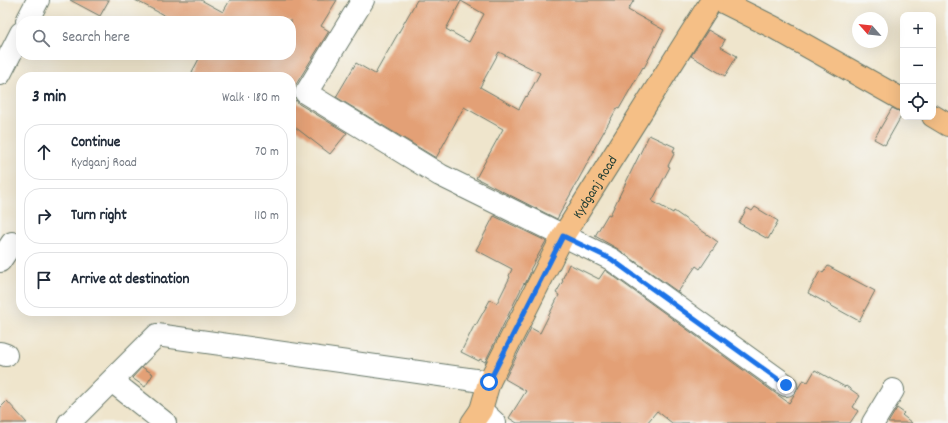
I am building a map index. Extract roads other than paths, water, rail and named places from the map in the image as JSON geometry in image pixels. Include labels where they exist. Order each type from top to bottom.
[{"type":"main road","name":"Kydganj Road","points":[[482,419],[489,382],[563,236],[712,0]]},
{"type":"main road","points":[[719,0],[773,27],[900,98]]},
{"type":"main road","points":[[936,118],[948,125]]},
{"type":"street","points":[[30,16],[38,0]]},
{"type":"street","points":[[363,0],[306,93],[440,175],[611,259],[786,385]]},
{"type":"street","points":[[0,74],[16,43]]},
{"type":"street","points":[[0,261],[12,243]]},
{"type":"street","points":[[69,423],[157,335],[489,382]]},
{"type":"street","points":[[112,381],[165,423]]},
{"type":"street","points":[[873,423],[893,390]]}]
